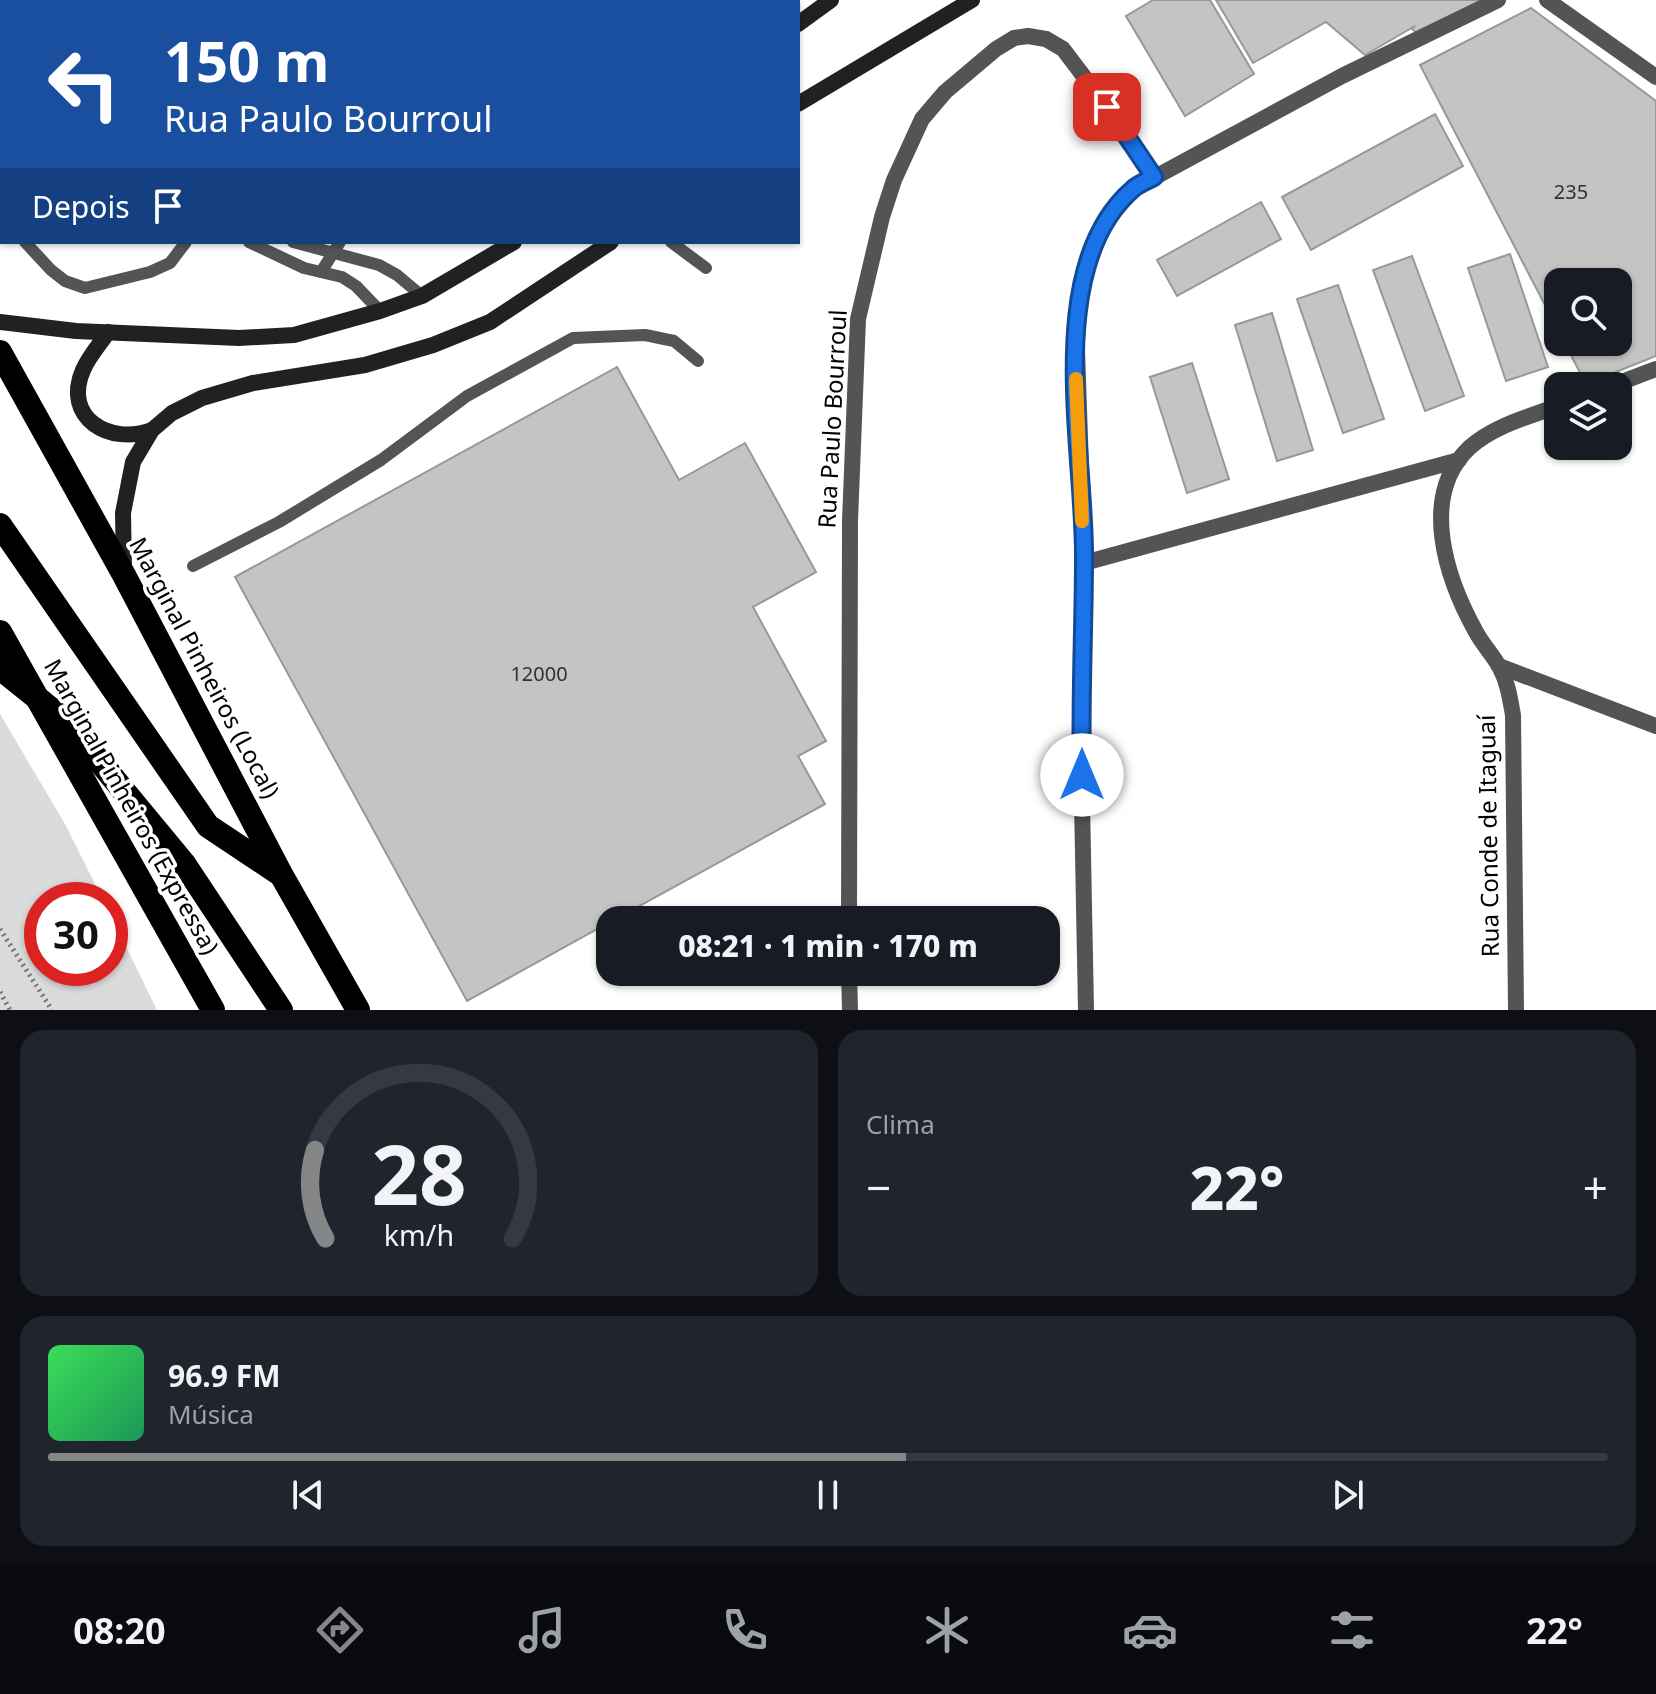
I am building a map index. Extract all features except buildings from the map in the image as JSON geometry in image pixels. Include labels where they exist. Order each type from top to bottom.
[{"type":"highway","name":"Marginal Pinheiros (Local)","points":[[0,352],[124,575],[282,876],[358,1010]]},
{"type":"highway","points":[[0,525],[208,826],[282,876]]},
{"type":"highway","name":"Marginal Pinheiros (Expressa)","points":[[0,632],[213,1010]]},
{"type":"highway","points":[[0,668],[66,721],[185,865],[281,1010]]},
{"type":"street","points":[[800,23],[831,0]]},
{"type":"street","points":[[800,103],[972,0]]},
{"type":"street","points":[[1086,1010],[1081,750],[1084,563],[1076,334],[1083,277],[1094,245],[1109,218],[1133,189],[1342,76],[1498,0]]},
{"type":"street","points":[[1547,0],[1656,77]]},
{"type":"street","name":"Rua Paulo Bourroul","points":[[849,906],[850,521],[858,319],[894,180],[922,119],[945,92],[996,49],[1014,38],[1028,36],[1046,39],[1063,49],[1154,177]]},
{"type":"street","points":[[0,322],[45,329],[239,338],[294,335],[422,296],[511,244]]},
{"type":"street","points":[[124,575],[123,513],[129,477],[141,445],[152,430],[172,413],[202,398],[253,383],[365,365],[433,345],[490,322],[608,244]]},
{"type":"street","points":[[108,332],[82,371],[79,392],[82,409],[100,429],[111,434],[131,436],[152,430]]},
{"type":"street","points":[[1632,378],[1656,369]]},
{"type":"street","name":"Rua Conde de Itaguaí","points":[[1516,1010],[1513,715],[1507,685],[1499,666],[1477,634],[1457,594],[1440,529],[1441,507],[1459,460],[1470,447],[1498,428],[1544,411]]},
{"type":"street","points":[[1084,563],[1459,460]]},
{"type":"street","points":[[1499,666],[1656,726]]},
{"type":"street","points":[[849,986],[850,1010]]},
{"type":"lane","points":[[27,244],[65,281],[85,288],[150,272],[170,263],[184,244]]},
{"type":"lane","points":[[253,244],[304,268],[342,277],[356,286],[380,311]]},
{"type":"lane","points":[[307,244],[336,248],[379,265],[397,275],[422,296]]},
{"type":"lane","points":[[674,244],[706,268]]},
{"type":"lane","points":[[321,272],[336,248]]},
{"type":"lane","points":[[193,566],[279,522],[381,460],[467,396],[573,338],[645,335],[674,341],[698,361]]},
{"type":"path","points":[[0,929],[52,1010]]},
{"type":"path","points":[[0,992],[10,1010]]},
{"type":"shaded area","points":[[0,714],[65,824],[94,882],[24,882],[24,986],[128,986],[128,951],[157,1010],[0,1010]]},
{"type":"slow traffic","points":[[1076,379],[1082,521]]},
{"type":"route","points":[[1082,775],[1084,555],[1076,321],[1083,277],[1094,245],[1109,218],[1133,189],[1154,177],[1107,107]]}]
